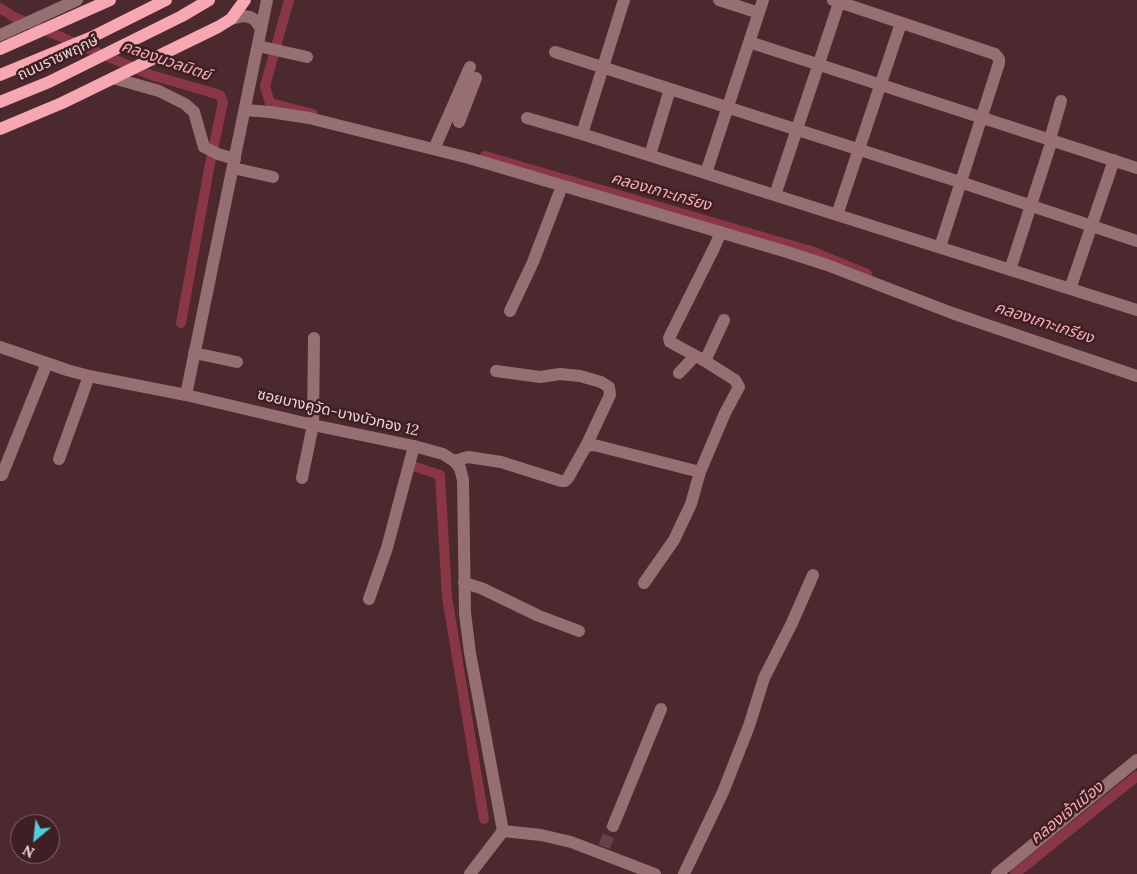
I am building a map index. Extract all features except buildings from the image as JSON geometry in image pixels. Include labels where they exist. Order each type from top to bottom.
[{"type":"main road","points":[[0,49],[110,0]]},
{"type":"main road","name":"ถนนราชพฤกษ์","points":[[0,75],[92,37],[166,0]]},
{"type":"main road","name":"ถนนราชพฤกษ์","points":[[0,102],[49,82],[182,16],[209,0]]},
{"type":"main road","points":[[0,128],[62,103],[231,19],[246,0]]},
{"type":"street","points":[[0,34],[77,0]]},
{"type":"street","points":[[186,395],[245,110],[261,46],[261,29],[267,0]]},
{"type":"street","points":[[582,134],[624,0]]},
{"type":"street","points":[[718,0],[759,13]]},
{"type":"street","points":[[706,173],[763,0]]},
{"type":"street","points":[[775,195],[837,1],[995,54],[999,59],[940,247]]},
{"type":"street","points":[[231,19],[244,16],[250,17],[256,20],[261,29]]},
{"type":"street","points":[[838,215],[901,23]]},
{"type":"street","points":[[749,42],[1137,168]]},
{"type":"street","points":[[261,46],[307,57]]},
{"type":"street","points":[[555,52],[1137,241]]},
{"type":"street","points":[[436,145],[458,122],[473,72]]},
{"type":"street","points":[[113,78],[160,91],[185,104],[194,112],[202,144],[234,163],[273,177]]},
{"type":"street","points":[[650,155],[670,89]]},
{"type":"street","points":[[1010,270],[1062,101]]},
{"type":"street","points":[[245,110],[309,118],[436,145],[562,186],[827,265],[952,313],[1137,376]]},
{"type":"street","points":[[527,118],[650,155],[1070,289],[1136,308]]},
{"type":"street","points":[[1070,289],[1114,160]]},
{"type":"street","points":[[510,311],[533,262],[562,186]]},
{"type":"street","points":[[644,583],[674,540],[691,504],[700,472],[724,413],[739,387],[734,380],[700,358],[670,342],[669,338],[715,246],[720,232]]},
{"type":"street","points":[[679,373],[700,358],[724,320]]},
{"type":"street","points":[[302,478],[314,425],[314,338]]},
{"type":"street","name":"ซอยบางคูวัด-บางบัวทอง 12","points":[[0,347],[88,376],[186,395],[414,446],[443,454],[454,461]]},
{"type":"street","points":[[194,353],[237,362]]},
{"type":"street","points":[[2,475],[47,363]]},
{"type":"street","points":[[470,874],[503,831],[470,653],[465,613],[463,480],[460,468],[454,461],[468,457],[501,462],[561,482],[566,481],[586,446],[610,395],[609,387],[601,382],[580,376],[560,374],[540,378],[496,371]]},
{"type":"street","points":[[59,459],[88,376]]},
{"type":"street","points":[[586,446],[594,445],[700,472]]},
{"type":"street","points":[[369,599],[387,548],[414,446]]},
{"type":"street","points":[[684,874],[723,792],[749,726],[764,678],[792,623],[813,575]]},
{"type":"street","points":[[464,583],[481,588],[539,616],[580,631]]},
{"type":"street","points":[[613,826],[661,709]]},
{"type":"street","points":[[997,874],[1137,760]]},
{"type":"street","points":[[503,831],[541,834],[602,850],[626,869],[655,874]]},
{"type":"waterway","name":"คลองเกาะเกรียง","points":[[289,0],[265,86],[270,103],[313,114]]},
{"type":"waterway","name":"คลองนวลนิตย์","points":[[0,8],[14,17],[151,75],[220,95],[223,102],[181,323]]},
{"type":"waterway","name":"คลองเกาะเกรียง","points":[[485,156],[811,251],[867,274]]},
{"type":"waterway","points":[[413,466],[440,475],[447,597],[484,819]]},
{"type":"waterway","name":"คลองเจ้าเมือง","points":[[1015,874],[1137,776]]},
{"type":"tunnel","points":[[604,847],[613,826]]}]
